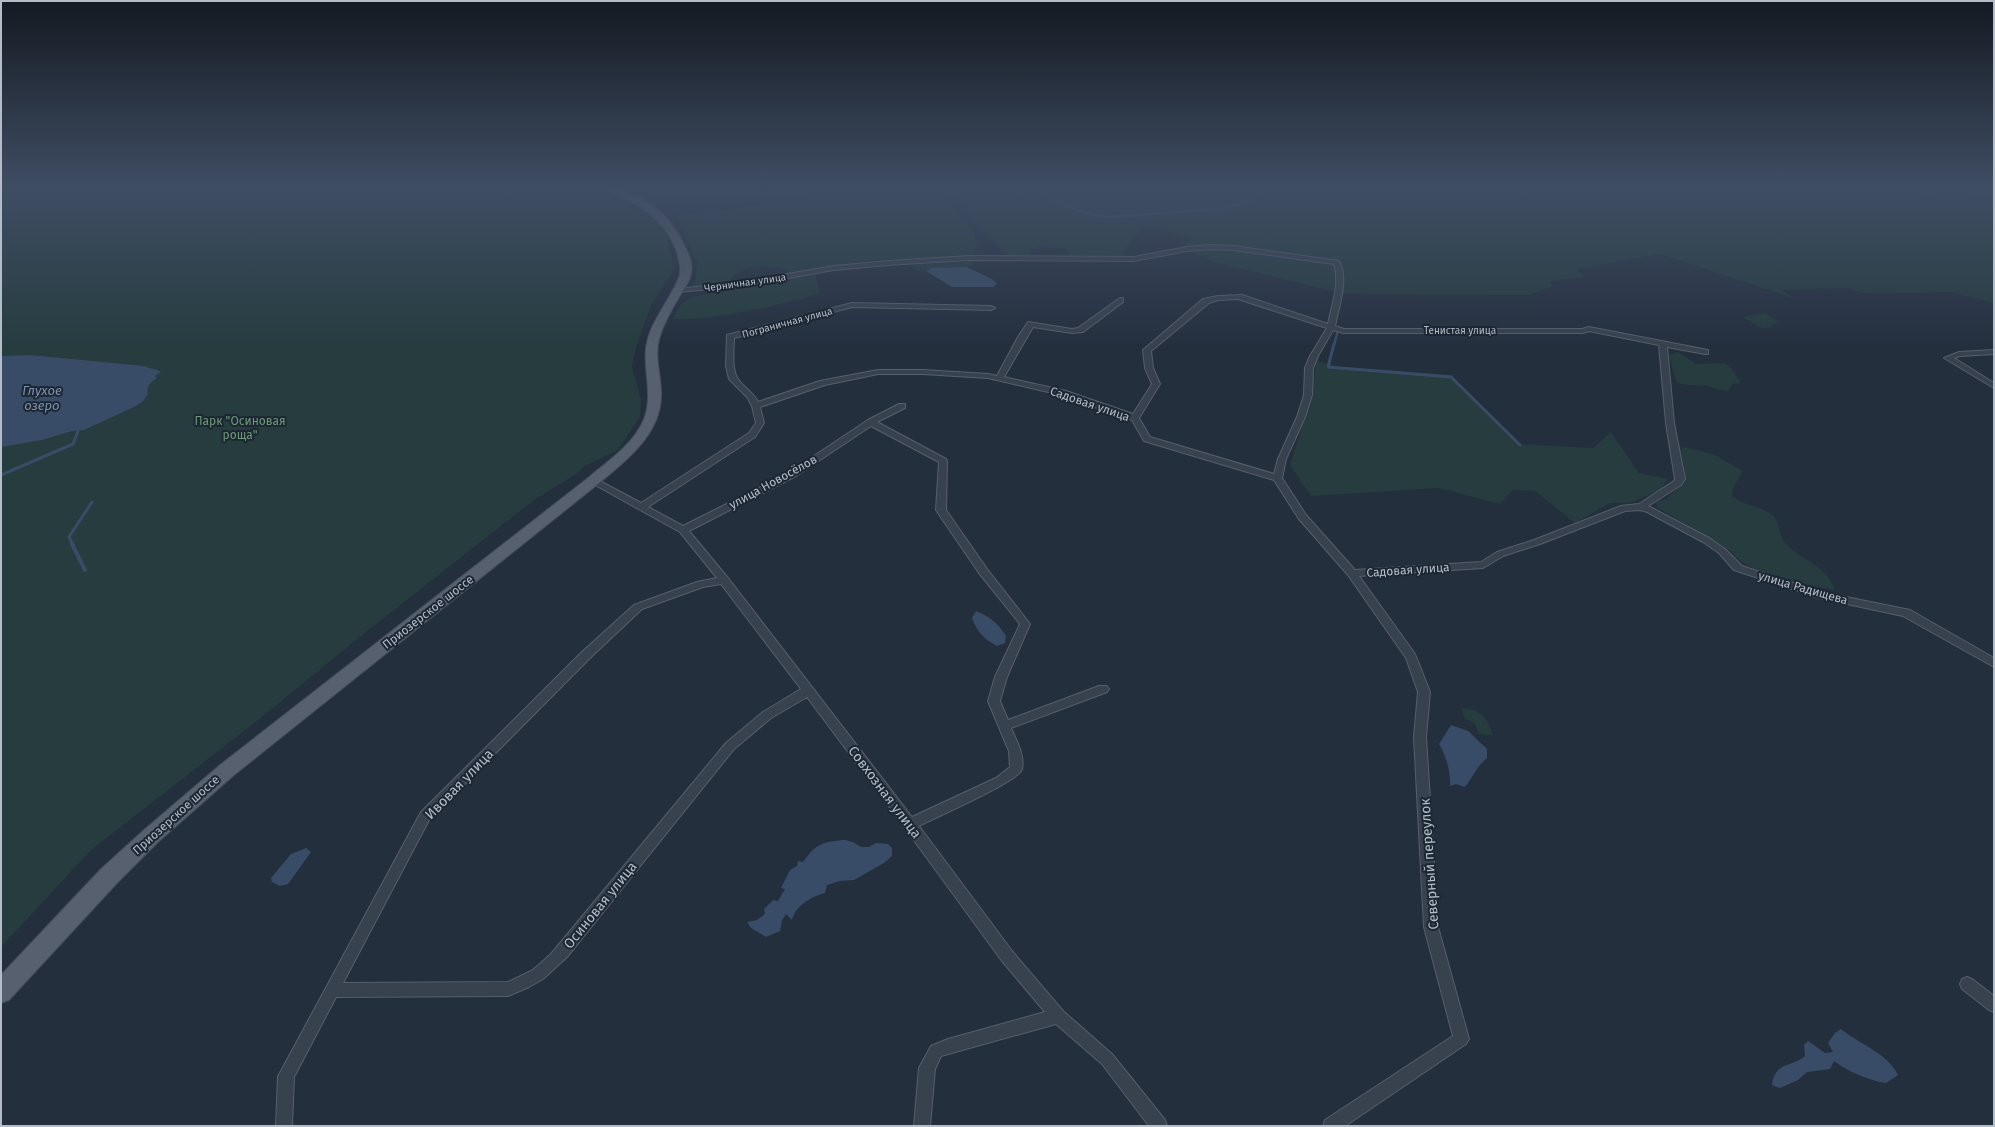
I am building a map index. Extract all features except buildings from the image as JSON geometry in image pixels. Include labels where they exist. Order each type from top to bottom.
[{"type":"main road","name":"Приозерское шоссе","points":[[1,992],[109,876],[194,798],[592,481],[632,447],[646,430],[652,416],[655,402],[655,389],[649,361],[652,345],[660,322],[679,290],[686,274],[686,266],[677,242]]},
{"type":"street","name":"Черничная улица","points":[[679,290],[741,284],[834,268],[888,263],[969,258],[1134,259],[1187,249],[1234,248],[1337,262],[1340,272],[1340,285],[1331,328]]},
{"type":"street","name":"Тенистая улица","points":[[1135,418],[1156,384],[1150,368],[1147,350],[1206,301],[1218,298],[1239,297],[1331,328],[1348,331],[1589,329],[1663,345],[1705,352]]},
{"type":"street","points":[[1000,378],[1009,366],[1025,330],[1031,324],[1072,331],[1080,330],[1120,300]]},
{"type":"street","name":"Пограничная улица","points":[[641,507],[752,435],[760,423],[756,406],[751,396],[733,379],[730,366],[730,337],[852,305],[991,308]]},
{"type":"street","points":[[1277,478],[1282,459],[1301,418],[1308,395],[1310,368],[1314,356],[1331,328]]},
{"type":"street","points":[[1641,508],[1678,482],[1680,479],[1670,423],[1663,345]]},
{"type":"street","points":[[1994,352],[1959,354],[1948,358],[1994,386]]},
{"type":"street","name":"Садовая улица","points":[[756,406],[823,383],[878,372],[923,372],[1000,378],[1063,393],[1135,418],[1147,439],[1277,478],[1302,517],[1352,573],[1483,565],[1500,554],[1537,542],[1624,508],[1641,508]]},
{"type":"street","name":"улица Новосёлов","points":[[683,530],[793,474],[871,422],[902,406]]},
{"type":"street","points":[[871,422],[943,461],[941,510],[982,571],[1025,624],[1000,677],[994,701],[1015,751],[1016,769],[1000,782],[910,824]]},
{"type":"street","name":"Совхозная улица","points":[[592,481],[683,530],[724,580],[910,824],[1007,956],[1058,1016],[1107,1059],[1158,1126]]},
{"type":"street","name":"улица Радищева","points":[[1641,508],[1650,510],[1706,540],[1722,551],[1738,568],[1819,595],[1906,613],[1994,663]]},
{"type":"street","name":"Северный переулок","points":[[1332,1126],[1461,1039],[1431,927],[1420,738],[1424,692],[1411,657],[1352,573]]},
{"type":"street","name":"Ивовая улица","points":[[284,1126],[286,1076],[425,816],[586,655],[638,607],[701,584],[724,580]]},
{"type":"street","points":[[1004,726],[1103,689]]},
{"type":"street","name":"Осиновая улица","points":[[333,990],[508,989],[522,984],[543,972],[562,952],[730,746],[748,728],[772,710],[808,691]]},
{"type":"street","points":[[1967,984],[1994,1005]]},
{"type":"street","points":[[922,1126],[927,1068],[936,1051],[1058,1016]]},
{"type":"green space","name":"Парк \"Осиновая роща\"","points":[[1,242],[668,242],[674,268],[651,306],[636,347],[632,367],[641,400],[640,417],[618,450],[583,467],[576,474],[534,500],[361,636],[258,720],[91,850],[1,947]]},
{"type":"green space","points":[[688,242],[976,242],[977,246],[970,256],[872,260],[793,272],[776,267],[758,266],[741,271],[728,283],[691,287],[696,279],[697,263]]},
{"type":"green space","points":[[994,242],[1131,242],[1124,256],[1070,256],[1066,249],[1039,247],[1031,249],[1029,255],[1007,255]]},
{"type":"green space","points":[[1188,242],[1994,242],[1994,303],[1952,292],[1863,293],[1848,288],[1781,290],[1793,298],[1661,254],[1576,269],[1586,277],[1550,281],[1552,287],[1530,295],[1344,294],[1214,262],[1182,247]]},
{"type":"green space","points":[[968,262],[974,264],[967,267],[916,271],[913,265]]},
{"type":"green space","points":[[815,274],[820,294],[728,315],[691,319],[672,319],[683,302],[692,297]]},
{"type":"green space","points":[[1765,313],[1780,323],[1773,324],[1772,327],[1762,328],[1742,317]]},
{"type":"green space","points":[[1677,352],[1697,364],[1724,363],[1730,366],[1741,383],[1732,384],[1728,391],[1706,386],[1680,384],[1676,382],[1669,355]]},
{"type":"green space","points":[[1316,361],[1340,367],[1452,375],[1464,390],[1519,444],[1593,448],[1611,432],[1639,473],[1668,479],[1660,490],[1630,503],[1610,503],[1575,523],[1535,491],[1513,490],[1500,504],[1439,488],[1311,496],[1290,465],[1313,392]]},
{"type":"green space","points":[[1684,447],[1713,454],[1743,471],[1733,488],[1732,496],[1742,502],[1771,514],[1776,521],[1783,541],[1793,550],[1820,568],[1831,581],[1835,590],[1808,585],[1755,569],[1742,562],[1728,549],[1658,508],[1656,502],[1665,500],[1686,481],[1681,450]]},
{"type":"green space","points":[[1461,708],[1474,710],[1482,715],[1486,719],[1493,735],[1479,734],[1475,724],[1465,718]]},
{"type":"water","points":[[967,267],[992,279],[997,284],[993,287],[952,287],[926,271],[932,268]]},
{"type":"water","name":"Глухое озеро","points":[[30,355],[144,366],[161,372],[155,376],[157,378],[149,385],[148,394],[143,401],[134,407],[84,430],[72,431],[42,440],[1,447],[1,356]]},
{"type":"water","points":[[976,611],[990,618],[1000,627],[1006,636],[1005,643],[997,646],[988,641],[982,635],[972,618]]},
{"type":"water","points":[[1451,725],[1468,731],[1487,749],[1487,758],[1465,787],[1456,784],[1450,786],[1448,764],[1439,744]]},
{"type":"water","points":[[845,840],[853,842],[861,847],[869,847],[876,843],[888,844],[892,848],[892,856],[884,863],[854,880],[840,881],[827,885],[825,893],[810,899],[800,906],[792,920],[786,914],[782,920],[780,931],[766,937],[751,928],[747,922],[757,920],[765,914],[764,909],[773,900],[778,901],[785,889],[781,888],[790,870],[797,866],[798,861],[803,862],[816,847],[825,843]]},
{"type":"water","points":[[306,848],[311,852],[288,884],[280,886],[272,882],[271,878],[291,854]]},
{"type":"water","points":[[1841,1029],[1887,1060],[1898,1075],[1886,1083],[1879,1082],[1858,1075],[1834,1061],[1830,1069],[1807,1072],[1798,1080],[1780,1088],[1772,1085],[1776,1072],[1780,1068],[1800,1060],[1805,1056],[1804,1045],[1808,1041],[1825,1053],[1833,1052],[1828,1043],[1835,1033]]},
{"type":"waterway","points":[[1334,345],[1338,331]]},
{"type":"waterway","points":[[1334,344],[1328,367],[1451,377],[1520,445]]},
{"type":"waterway","points":[[1,475],[73,444],[78,431]]},
{"type":"waterway","points":[[73,545],[69,537],[92,502]]},
{"type":"waterway","points":[[72,544],[85,570]]}]
